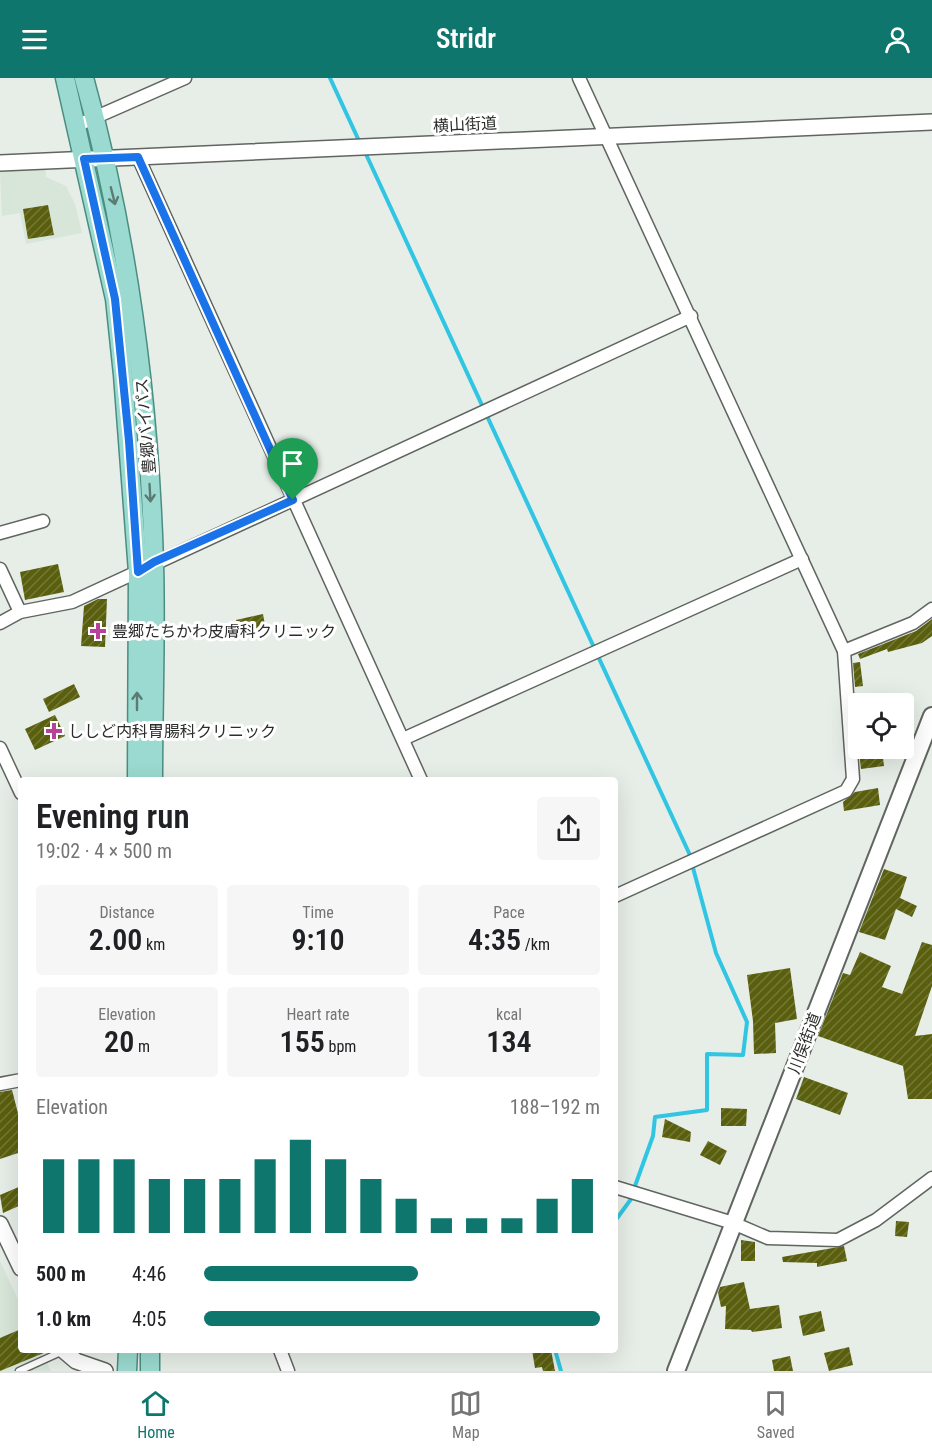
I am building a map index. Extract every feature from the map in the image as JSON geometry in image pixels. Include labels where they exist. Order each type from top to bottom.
[{"type":"main road","name":"豊郷バイパス","points":[[65,78],[78,124],[115,299],[128,430],[138,572],[136,777]]},
{"type":"main road","name":"豊郷バイパス","points":[[84,78],[118,219],[132,295],[146,432],[154,562],[153,777]]},
{"type":"main road","name":"川俣街道","points":[[676,1371],[932,716]]},
{"type":"main road","points":[[127,1371],[128,1353]]},
{"type":"main road","points":[[150,1353],[150,1371]]},
{"type":"street","points":[[78,124],[185,78]]},
{"type":"street","points":[[579,78],[844,651],[853,779],[846,790],[618,895]]},
{"type":"street","name":"横山街道","points":[[0,163],[932,122]]},
{"type":"street","points":[[138,157],[421,777]]},
{"type":"street","points":[[0,623],[20,612],[72,602],[138,572],[154,562],[691,316]]},
{"type":"street","points":[[0,533],[43,521]]},
{"type":"street","points":[[403,740],[801,559]]},
{"type":"street","points":[[0,569],[20,612]]},
{"type":"street","points":[[844,651],[913,622],[932,609]]},
{"type":"street","points":[[0,748],[18,787]]},
{"type":"street","points":[[0,1084],[18,1081]]},
{"type":"street","points":[[618,1187],[733,1223],[768,1238],[838,1240],[876,1220],[932,1178]]},
{"type":"street","points":[[0,1224],[18,1262]]},
{"type":"street","points":[[67,1353],[76,1361],[105,1371]]},
{"type":"street","points":[[281,1353],[288,1371]]},
{"type":"lane","points":[[19,1371],[57,1353]]},
{"type":"shaded area","points":[[46,169],[46,177],[66,186],[75,204],[82,233],[26,244],[20,213],[2,216],[0,172]]},
{"type":"shaded area","points":[[0,1261],[18,1300],[18,1353],[42,1353],[51,1371],[0,1371]]},
{"type":"building","points":[[48,205],[54,235],[28,239],[23,209]]},
{"type":"building","points":[[58,564],[64,592],[25,600],[20,572]]},
{"type":"building","points":[[98,599],[107,599],[105,647],[81,646],[84,606]]},
{"type":"building","points":[[263,614],[266,631],[239,636],[236,620]]},
{"type":"building","points":[[932,619],[932,636],[922,643],[888,652],[887,649],[860,659],[858,654],[916,631]]},
{"type":"building","points":[[860,662],[863,686],[855,687],[853,663]]},
{"type":"building","points":[[74,684],[80,697],[49,712],[43,699]]},
{"type":"building","points":[[55,715],[65,736],[35,750],[25,729]]},
{"type":"building","points":[[860,759],[883,759],[884,766],[861,769]]},
{"type":"building","points":[[878,788],[880,805],[844,811],[843,802],[855,792]]},
{"type":"building","points":[[884,869],[907,877],[900,898],[917,906],[912,917],[896,909],[885,940],[859,932]]},
{"type":"building","points":[[922,942],[932,945],[932,986],[915,1036],[932,1034],[932,1099],[908,1099],[903,1066],[818,1036],[843,973],[850,975],[860,952],[891,966],[882,987],[902,994]]},
{"type":"building","points":[[790,968],[797,1019],[775,1023],[776,1053],[754,1054],[753,1021],[747,975]]},
{"type":"building","points":[[804,1077],[848,1093],[840,1115],[796,1099]]},
{"type":"building","points":[[12,1090],[18,1113],[18,1153],[0,1159],[0,1092]]},
{"type":"building","points":[[721,1108],[747,1109],[746,1126],[721,1126]]},
{"type":"building","points":[[665,1119],[691,1132],[690,1142],[662,1137]]},
{"type":"building","points":[[708,1141],[727,1151],[720,1165],[700,1155]]},
{"type":"building","points":[[18,1187],[18,1206],[3,1213],[0,1195]]},
{"type":"building","points":[[896,1221],[909,1222],[907,1237],[895,1236]]},
{"type":"building","points":[[741,1240],[755,1242],[755,1261],[741,1261]]},
{"type":"building","points":[[844,1246],[847,1261],[817,1267],[817,1263],[783,1262],[782,1257]]},
{"type":"building","points":[[744,1282],[750,1309],[779,1305],[782,1328],[752,1332],[751,1330],[725,1329],[726,1306],[721,1307],[718,1293],[720,1287]]},
{"type":"building","points":[[821,1311],[825,1331],[803,1336],[799,1316]]},
{"type":"building","points":[[18,1330],[18,1353],[44,1353],[0,1371],[0,1338]]},
{"type":"building","points":[[849,1347],[853,1365],[829,1371],[824,1353]]},
{"type":"building","points":[[532,1353],[552,1353],[555,1371],[543,1371],[542,1367],[535,1368]]},
{"type":"building","points":[[790,1356],[793,1371],[774,1371],[772,1360]]},
{"type":"waterway","points":[[330,78],[360,143]]},
{"type":"waterway","points":[[365,152],[689,853],[716,953],[747,1022],[743,1055],[707,1054],[707,1110],[655,1117],[653,1136],[635,1186],[638,1189]]},
{"type":"waterway","points":[[618,1217],[634,1195]]},
{"type":"waterway","points":[[556,1353],[561,1371]]},
{"type":"place","name":"豊郷たちかわ皮膚科クリニック","points":[[98,631]]},
{"type":"place","name":"ししど内科胃腸科クリニック","points":[[54,731]]},
{"type":"route","points":[[138,157],[293,500],[154,562],[138,572],[134,498],[115,299],[84,159],[138,157]]}]
